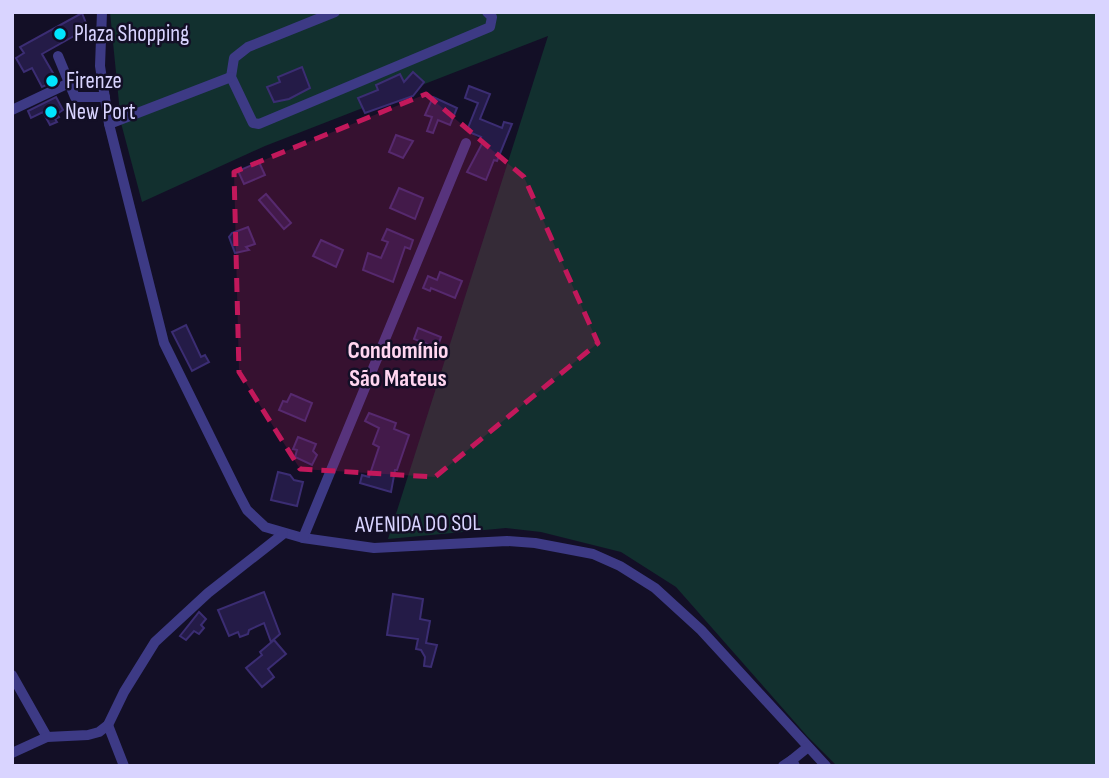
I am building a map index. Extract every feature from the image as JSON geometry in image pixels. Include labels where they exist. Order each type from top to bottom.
[{"type":"street","name":"AVENIDA DO SOL","points":[[102,12],[100,66],[109,124],[164,343],[247,510],[265,527],[284,534],[374,548],[507,541],[535,543],[593,554],[638,576],[665,596],[701,630],[827,766]]},
{"type":"street","points":[[335,12],[248,47],[234,58],[231,77],[249,120],[259,124],[490,27],[492,17],[487,12]]},
{"type":"street","points":[[58,56],[77,98],[105,97]]},
{"type":"street","points":[[109,124],[231,77]]},
{"type":"street","points":[[12,110],[69,83]]},
{"type":"street","points":[[303,538],[466,143]]},
{"type":"street","points":[[12,753],[47,737],[88,735],[99,732],[108,725],[124,692],[155,642],[208,593],[284,534]]},
{"type":"street","points":[[12,676],[47,737]]},
{"type":"street","points":[[108,725],[124,766]]},
{"type":"street","points":[[790,764],[808,747]]},
{"type":"highlighted area","points":[[426,94],[524,177],[598,343],[435,477],[300,469],[239,372],[234,172]]},
{"type":"green space","points":[[110,12],[1097,12],[1097,766],[837,766],[807,736],[676,587],[621,552],[541,532],[506,528],[388,539],[548,36],[265,146],[142,202],[121,123]]},
{"type":"building","points":[[82,13],[88,28],[42,54],[57,80],[42,87],[32,68],[24,72],[16,58],[24,53],[20,47]]},
{"type":"building","points":[[302,67],[310,88],[289,99],[274,102],[267,87],[280,82],[278,77]]},
{"type":"building","points":[[413,72],[424,82],[413,96],[365,113],[358,98],[378,90],[376,85],[400,74],[404,82]]},
{"type":"building","points":[[469,86],[490,94],[480,119],[502,128],[504,122],[512,124],[486,180],[467,172],[483,142],[479,140],[481,137],[469,132],[468,128],[478,103],[465,98]]},
{"type":"building","name":"New Port","points":[[56,97],[63,110],[57,114],[57,122],[50,125],[43,112],[31,118],[28,111]]},
{"type":"building","points":[[433,97],[457,108],[450,125],[438,120],[433,133],[427,131],[432,117],[425,115]]},
{"type":"building","points":[[396,135],[413,141],[403,158],[389,152]]},
{"type":"building","points":[[259,162],[265,175],[244,184],[238,171]]},
{"type":"building","points":[[399,188],[423,198],[415,219],[390,208]]},
{"type":"building","points":[[266,194],[291,223],[284,229],[259,200]]},
{"type":"building","points":[[248,227],[255,244],[246,247],[249,250],[235,253],[229,237],[232,233]]},
{"type":"building","points":[[387,229],[413,240],[410,249],[405,247],[393,282],[363,270],[368,253],[381,258],[388,242],[382,240]]},
{"type":"building","points":[[321,240],[343,250],[336,267],[313,256]]},
{"type":"building","points":[[440,272],[462,281],[455,298],[431,288],[430,291],[423,288],[428,276],[437,280]]},
{"type":"building","points":[[186,325],[201,357],[205,355],[209,362],[192,371],[172,332]]},
{"type":"building","points":[[418,328],[441,337],[436,351],[429,347],[430,345],[414,339]]},
{"type":"building","points":[[291,394],[312,403],[305,421],[279,410],[283,401],[287,402]]},
{"type":"building","points":[[369,413],[396,423],[394,429],[409,435],[395,470],[391,492],[360,483],[362,475],[369,477],[379,447],[373,444],[379,428],[365,421]]},
{"type":"building","points":[[298,437],[316,444],[313,451],[317,455],[312,465],[295,457],[297,450],[293,449]]},
{"type":"building","points":[[278,472],[303,482],[297,506],[271,500]]},
{"type":"building","points":[[264,592],[280,634],[271,642],[264,623],[240,637],[238,632],[229,636],[218,610]]},
{"type":"building","points":[[393,594],[423,599],[420,619],[430,621],[426,643],[437,645],[431,667],[424,666],[425,657],[421,650],[416,649],[418,639],[387,635]]},
{"type":"building","points":[[199,612],[206,619],[201,625],[204,628],[199,634],[194,631],[186,640],[180,636]]},
{"type":"building","points":[[274,640],[286,654],[268,669],[274,677],[262,687],[246,668],[262,655],[260,652]]},
{"type":"place","name":"Plaza Shopping","points":[[60,34]]},
{"type":"place","name":"Firenze","points":[[52,81]]},
{"type":"place","name":"New Port","points":[[51,112]]},
{"type":"district","name":"Condomínio São Mateus","points":[[398,364]]}]
